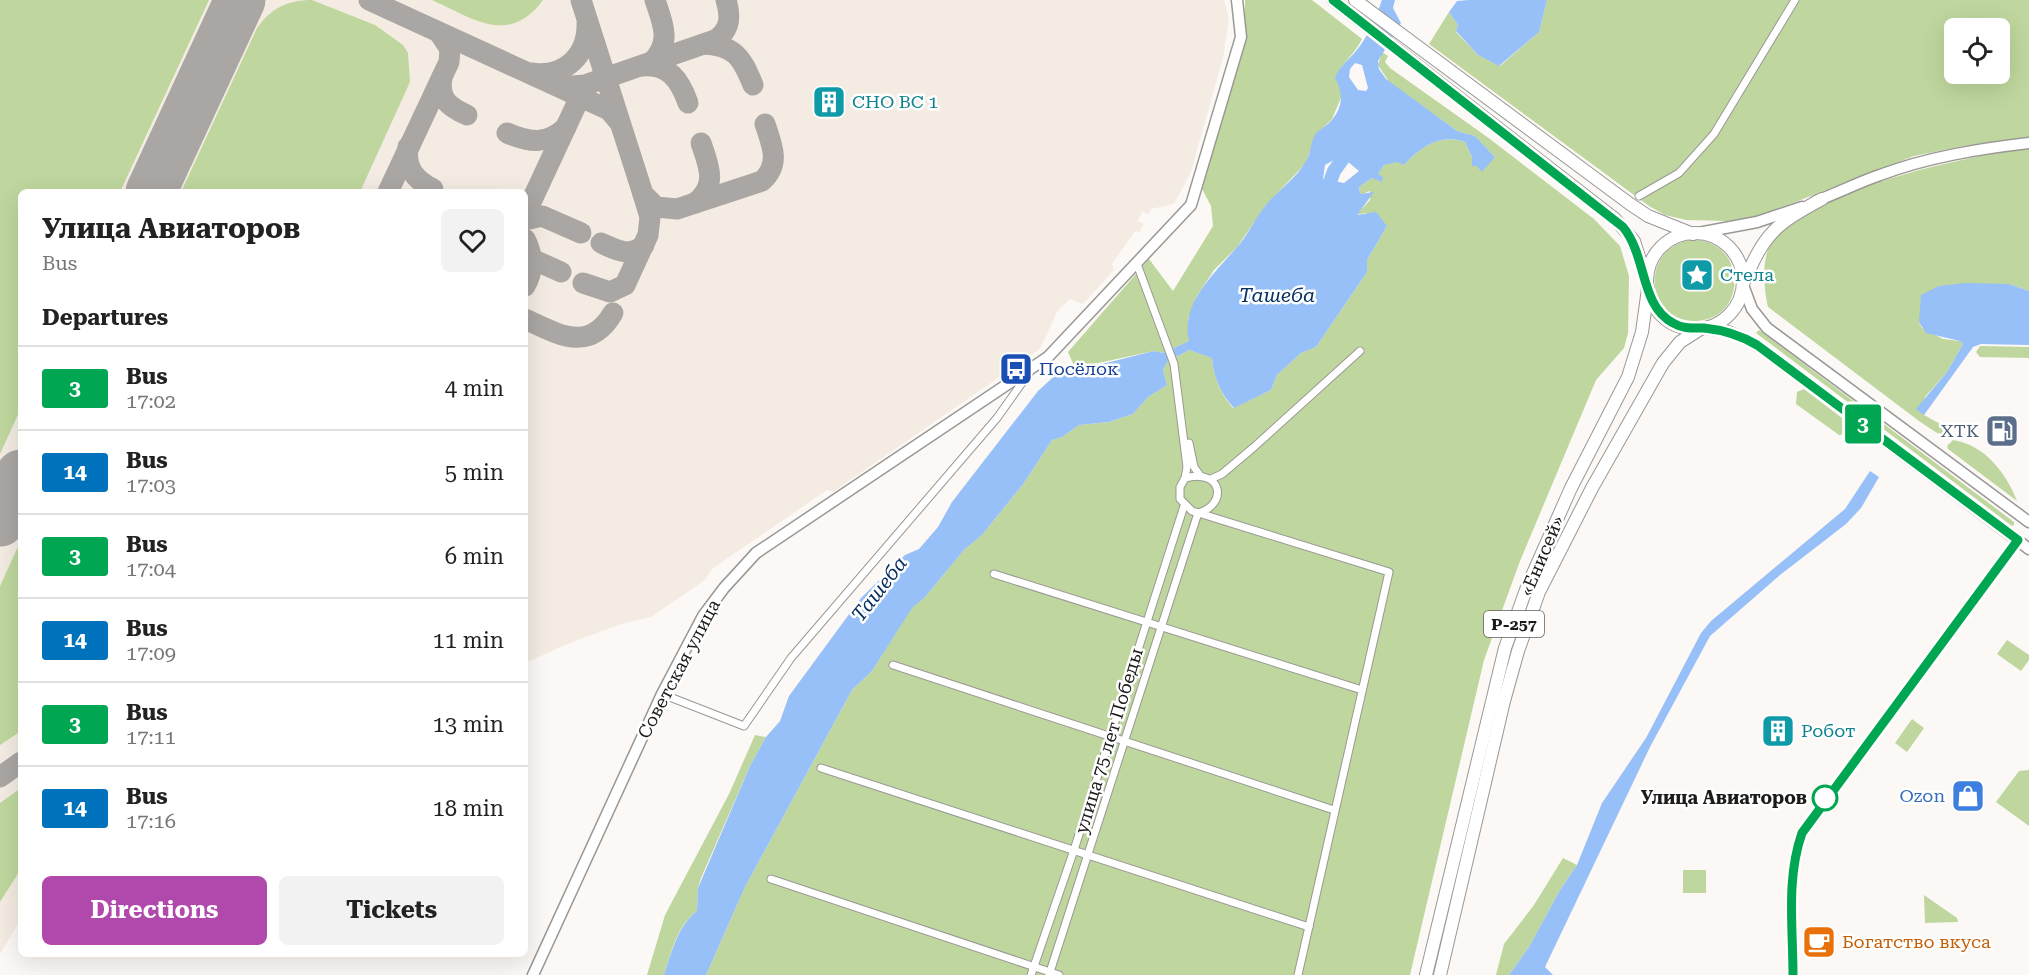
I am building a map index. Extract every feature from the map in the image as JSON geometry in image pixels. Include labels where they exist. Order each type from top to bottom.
[{"type":"highway","name":"«Енисей»","points":[[1333,0],[1355,5],[1410,41],[1648,216],[1693,234],[1714,238],[1730,249],[1740,264],[1743,285],[1740,298],[1732,312],[1719,323],[1702,328],[1680,342],[1663,363],[1587,497],[1539,592],[1518,651],[1504,701],[1440,975]]},
{"type":"highway","name":"«Енисей»","points":[[1355,5],[1402,51],[1615,219],[1634,241],[1657,310],[1667,320],[1683,328],[1702,328]]},
{"type":"highway","points":[[1743,285],[1759,248],[1770,233],[1793,215],[1822,199]]},
{"type":"highway","name":"«Енисей»","points":[[1426,975],[1505,648],[1527,587],[1567,498],[1628,377],[1642,332],[1653,260],[1661,248],[1676,238],[1693,234]]},
{"type":"street","name":"Советская улица","points":[[533,975],[662,694],[703,616],[724,588],[756,553],[1033,367],[1062,343],[1191,206],[1241,38],[1237,0]]},
{"type":"street","points":[[1639,196],[1679,173],[1714,134],[1795,0]]},
{"type":"street","points":[[1693,234],[1757,222],[1822,199],[1881,174],[1923,162],[1965,152],[2029,143]]},
{"type":"street","points":[[1137,264],[1174,364],[1192,460],[1199,474]]},
{"type":"street","points":[[1743,285],[1752,309],[1767,328],[2029,522]]},
{"type":"street","points":[[1702,328],[1730,332],[1757,345],[2029,549]]},
{"type":"street","points":[[1211,479],[1222,474],[1254,447],[1360,351]]},
{"type":"street","points":[[662,694],[744,726],[790,658],[997,418],[1033,367]]},
{"type":"street","points":[[1177,379],[1187,467],[1179,493],[1184,506],[1198,513],[1389,572],[1298,975]]},
{"type":"street","points":[[1185,478],[1199,474],[1211,479],[1217,490],[1217,497],[1210,508],[1198,513]]},
{"type":"street","name":"улица 75 лет Победы","points":[[1031,975],[1074,850],[1184,506]]},
{"type":"street","name":"улица 75 лет Победы","points":[[1050,974],[1198,513]]},
{"type":"street","points":[[1793,975],[1793,875],[1795,855],[1802,833],[2018,540]]},
{"type":"street","points":[[994,574],[1362,690]]},
{"type":"street","points":[[893,665],[1334,810]]},
{"type":"street","points":[[821,768],[1309,927]]},
{"type":"street","points":[[771,879],[1050,974],[1059,975]]},
{"type":"shaded area","points":[[0,0],[1224,0],[1229,18],[1223,58],[1191,172],[1174,204],[1151,209],[1148,214],[1142,212],[1138,221],[1144,224],[1140,232],[1135,231],[1112,264],[1114,270],[1083,304],[1070,299],[1058,310],[1040,349],[833,492],[827,490],[712,569],[705,580],[651,617],[621,624],[528,662],[528,189],[18,189],[18,924],[0,954]]},
{"type":"green space","points":[[0,0],[209,0],[121,189],[18,189],[18,415],[0,454]]},
{"type":"green space","points":[[312,0],[375,25],[403,45],[408,53],[410,82],[361,189],[182,189],[257,28],[274,10],[295,2]]},
{"type":"green space","points":[[432,0],[543,0],[530,14],[517,22],[504,25],[477,20]]},
{"type":"green space","points":[[1245,0],[1312,0],[1362,39],[1336,78],[1343,93],[1332,119],[1315,136],[1306,163],[1266,205],[1237,247],[1214,270],[1197,296],[1188,319],[1189,341],[1163,353],[1154,351],[1075,368],[1068,352],[1149,259],[1173,291],[1213,226],[1211,206],[1199,183],[1236,70],[1244,24]]},
{"type":"green space","points":[[1547,0],[2029,0],[2029,137],[1968,145],[1914,156],[1757,217],[1727,221],[1686,220],[1665,215],[1649,206],[1429,44],[1449,12],[1458,25],[1456,32],[1478,55],[1500,66],[1539,32]]},
{"type":"green space","points":[[1382,52],[1388,56],[1385,62],[1390,68],[1490,139],[1594,219],[1620,246],[1629,276],[1628,333],[1624,348],[1596,380],[1520,561],[1484,660],[1410,975],[706,975],[745,887],[852,690],[872,671],[912,607],[925,597],[964,550],[982,535],[1024,483],[1052,440],[1062,437],[1079,425],[1109,422],[1133,414],[1148,397],[1167,385],[1163,370],[1167,362],[1189,350],[1212,358],[1218,385],[1233,408],[1271,390],[1277,375],[1301,353],[1316,347],[1367,272],[1367,260],[1387,226],[1365,213],[1356,215],[1370,200],[1370,191],[1360,195],[1359,187],[1372,178],[1382,181],[1378,174],[1384,165],[1397,161],[1404,165],[1424,148],[1447,139],[1465,142],[1472,157],[1472,166],[1495,157],[1475,136],[1457,131],[1389,82],[1378,65]]},
{"type":"green space","points":[[2029,149],[2029,291],[2009,284],[1939,286],[1919,322],[1922,328],[1943,339],[1960,341],[1963,344],[1947,372],[1925,397],[1924,415],[1944,426],[1943,434],[1937,433],[1919,421],[1768,307],[1764,275],[1771,244],[1790,225],[1818,207],[1890,178],[1930,167]]},
{"type":"green space","points":[[1690,240],[1709,242],[1722,251],[1731,264],[1734,278],[1733,293],[1726,307],[1714,317],[1697,321],[1680,319],[1667,311],[1659,299],[1655,285],[1656,271],[1662,257],[1673,246]]},
{"type":"green space","points":[[1759,330],[2014,522],[2014,525],[2012,526],[1756,333]]},
{"type":"green space","points":[[1980,346],[2029,347],[2029,358],[1980,357],[1976,352]]},
{"type":"green space","points":[[1804,389],[1855,428],[1851,433],[1839,435],[1796,404],[1797,392]]},
{"type":"green space","points":[[1953,440],[1975,448],[1993,462],[2007,480],[2017,501],[1948,449],[1947,446]]},
{"type":"green space","points":[[18,547],[18,733],[0,745],[0,586]]},
{"type":"green space","points":[[2007,640],[2029,655],[2029,660],[2021,671],[1997,654]]},
{"type":"green space","points":[[1912,719],[1924,728],[1907,752],[1895,743]]},
{"type":"green space","points":[[755,735],[766,737],[750,766],[701,878],[697,911],[684,924],[672,949],[664,975],[647,975],[665,915],[729,794]]},
{"type":"green space","points":[[2029,770],[2029,826],[1996,802],[2019,771]]},
{"type":"green space","points":[[18,790],[18,874],[0,902],[0,803]]},
{"type":"green space","points":[[1563,858],[1577,865],[1560,890],[1529,947],[1509,975],[1496,975],[1504,944],[1534,905]]},
{"type":"green space","points":[[1683,870],[1706,870],[1706,893],[1683,893]]},
{"type":"green space","points":[[1924,895],[1957,918],[1958,922],[1925,923]]},
{"type":"water","name":"Ташеба","points":[[1382,0],[1395,0],[1393,8],[1401,23],[1378,61],[1379,69],[1386,79],[1457,131],[1475,136],[1495,157],[1482,172],[1477,166],[1472,166],[1472,157],[1465,142],[1447,139],[1424,148],[1404,165],[1397,162],[1384,165],[1378,174],[1383,177],[1382,182],[1372,178],[1359,187],[1360,194],[1374,192],[1357,215],[1376,212],[1387,226],[1367,260],[1367,272],[1316,347],[1301,353],[1277,375],[1271,390],[1234,408],[1218,385],[1212,358],[1189,350],[1167,362],[1163,370],[1167,385],[1148,397],[1133,414],[1109,422],[1079,425],[1062,437],[1052,440],[1024,483],[982,535],[964,550],[925,597],[912,608],[872,671],[852,690],[745,887],[706,975],[664,975],[680,932],[697,911],[698,888],[750,766],[766,737],[780,721],[789,696],[861,598],[905,555],[919,549],[938,527],[952,502],[1038,391],[1061,370],[1082,365],[1102,364],[1154,351],[1163,353],[1189,341],[1190,314],[1201,290],[1241,242],[1266,205],[1302,167],[1308,158],[1315,135],[1334,118],[1341,101],[1340,90],[1335,78],[1364,40]],"holes":[[[1355,63],[1362,65],[1368,88],[1366,91],[1358,90],[1349,77],[1350,69]],[[1341,156],[1359,171],[1344,183],[1323,179],[1325,165]]]},
{"type":"water","points":[[1547,0],[1539,32],[1499,66],[1478,55],[1456,31],[1458,25],[1449,12],[1457,1]]},
{"type":"water","points":[[1965,283],[2009,284],[2029,291],[2029,345],[1981,344],[1973,347],[1924,415],[1916,409],[1947,372],[1963,344],[1960,341],[1926,333],[1919,322],[1921,295],[1939,286]]},
{"type":"water","points":[[1870,471],[1879,477],[1861,508],[1846,524],[1780,575],[1710,636],[1650,747],[1545,967],[1553,975],[1509,975],[1529,947],[1560,890],[1577,865],[1602,803],[1646,738],[1701,633],[1711,621],[1845,509]]},
{"type":"waterway","name":"Ташеба","points":[[1324,199],[1334,171],[1355,142]]},
{"type":"taxiway","points":[[369,0],[609,110],[620,123]]},
{"type":"taxiway","points":[[581,0],[643,194],[656,207],[677,209],[762,181],[768,175],[773,161],[772,147],[765,124]]},
{"type":"taxiway","points":[[652,62],[658,55],[664,40],[663,25],[655,0]]},
{"type":"taxiway","points":[[561,87],[585,85],[715,40],[727,27],[729,12],[726,0]]},
{"type":"taxiway","points":[[531,73],[554,72],[572,62],[583,45],[587,23]]},
{"type":"taxiway","points":[[389,189],[449,62],[450,49],[440,34]]},
{"type":"taxiway","points":[[703,44],[730,50],[741,60],[753,85]]},
{"type":"taxiway","points":[[642,66],[659,67],[666,70],[677,80],[688,103]]},
{"type":"taxiway","points":[[442,77],[443,97],[455,109],[467,115]]},
{"type":"taxiway","points":[[528,209],[585,86]]},
{"type":"taxiway","points":[[507,133],[523,139],[538,140],[552,137],[566,127]]},
{"type":"taxiway","points":[[695,203],[707,190],[710,175],[701,143]]},
{"type":"taxiway","points":[[408,147],[410,167],[421,182],[433,189]]},
{"type":"taxiway","points":[[583,283],[610,292],[625,285],[648,235],[650,217],[643,194]]},
{"type":"taxiway","points":[[528,219],[542,216],[581,233]]},
{"type":"taxiway","points":[[601,243],[623,252],[633,251],[644,245]]},
{"type":"taxiway","points":[[528,246],[531,263],[528,279]]},
{"type":"taxiway","points":[[528,257],[561,272]]},
{"type":"taxiway","points":[[528,320],[561,335],[583,337],[604,326],[613,313]]},
{"type":"taxiway","points":[[0,777],[18,764]]},
{"type":"runway","points":[[152,189],[240,0]]},
{"type":"runway","points":[[0,521],[18,482]]},
{"type":"bus line","name":"3","points":[[1333,0],[1402,51],[1615,219],[1634,241],[1650,296],[1657,310],[1667,320],[1683,328],[1730,332],[1757,345],[2018,540],[1832,789],[1802,833],[1795,855],[1793,875],[1793,975]]},
{"type":"place","name":"СНО ВС 1","points":[[829,102]]},
{"type":"place","name":"Стела","points":[[1697,275]]},
{"type":"place","name":"Посёлок","points":[[1016,369]]},
{"type":"place","name":"ХТК","points":[[2002,431]]},
{"type":"place","name":"Робот","points":[[1778,731]]},
{"type":"place","name":"Ozon","points":[[1968,796]]},
{"type":"place","name":"Улица Авиаторов","points":[[1825,798]]},
{"type":"place","name":"Богатство вкуса","points":[[1819,942]]}]
